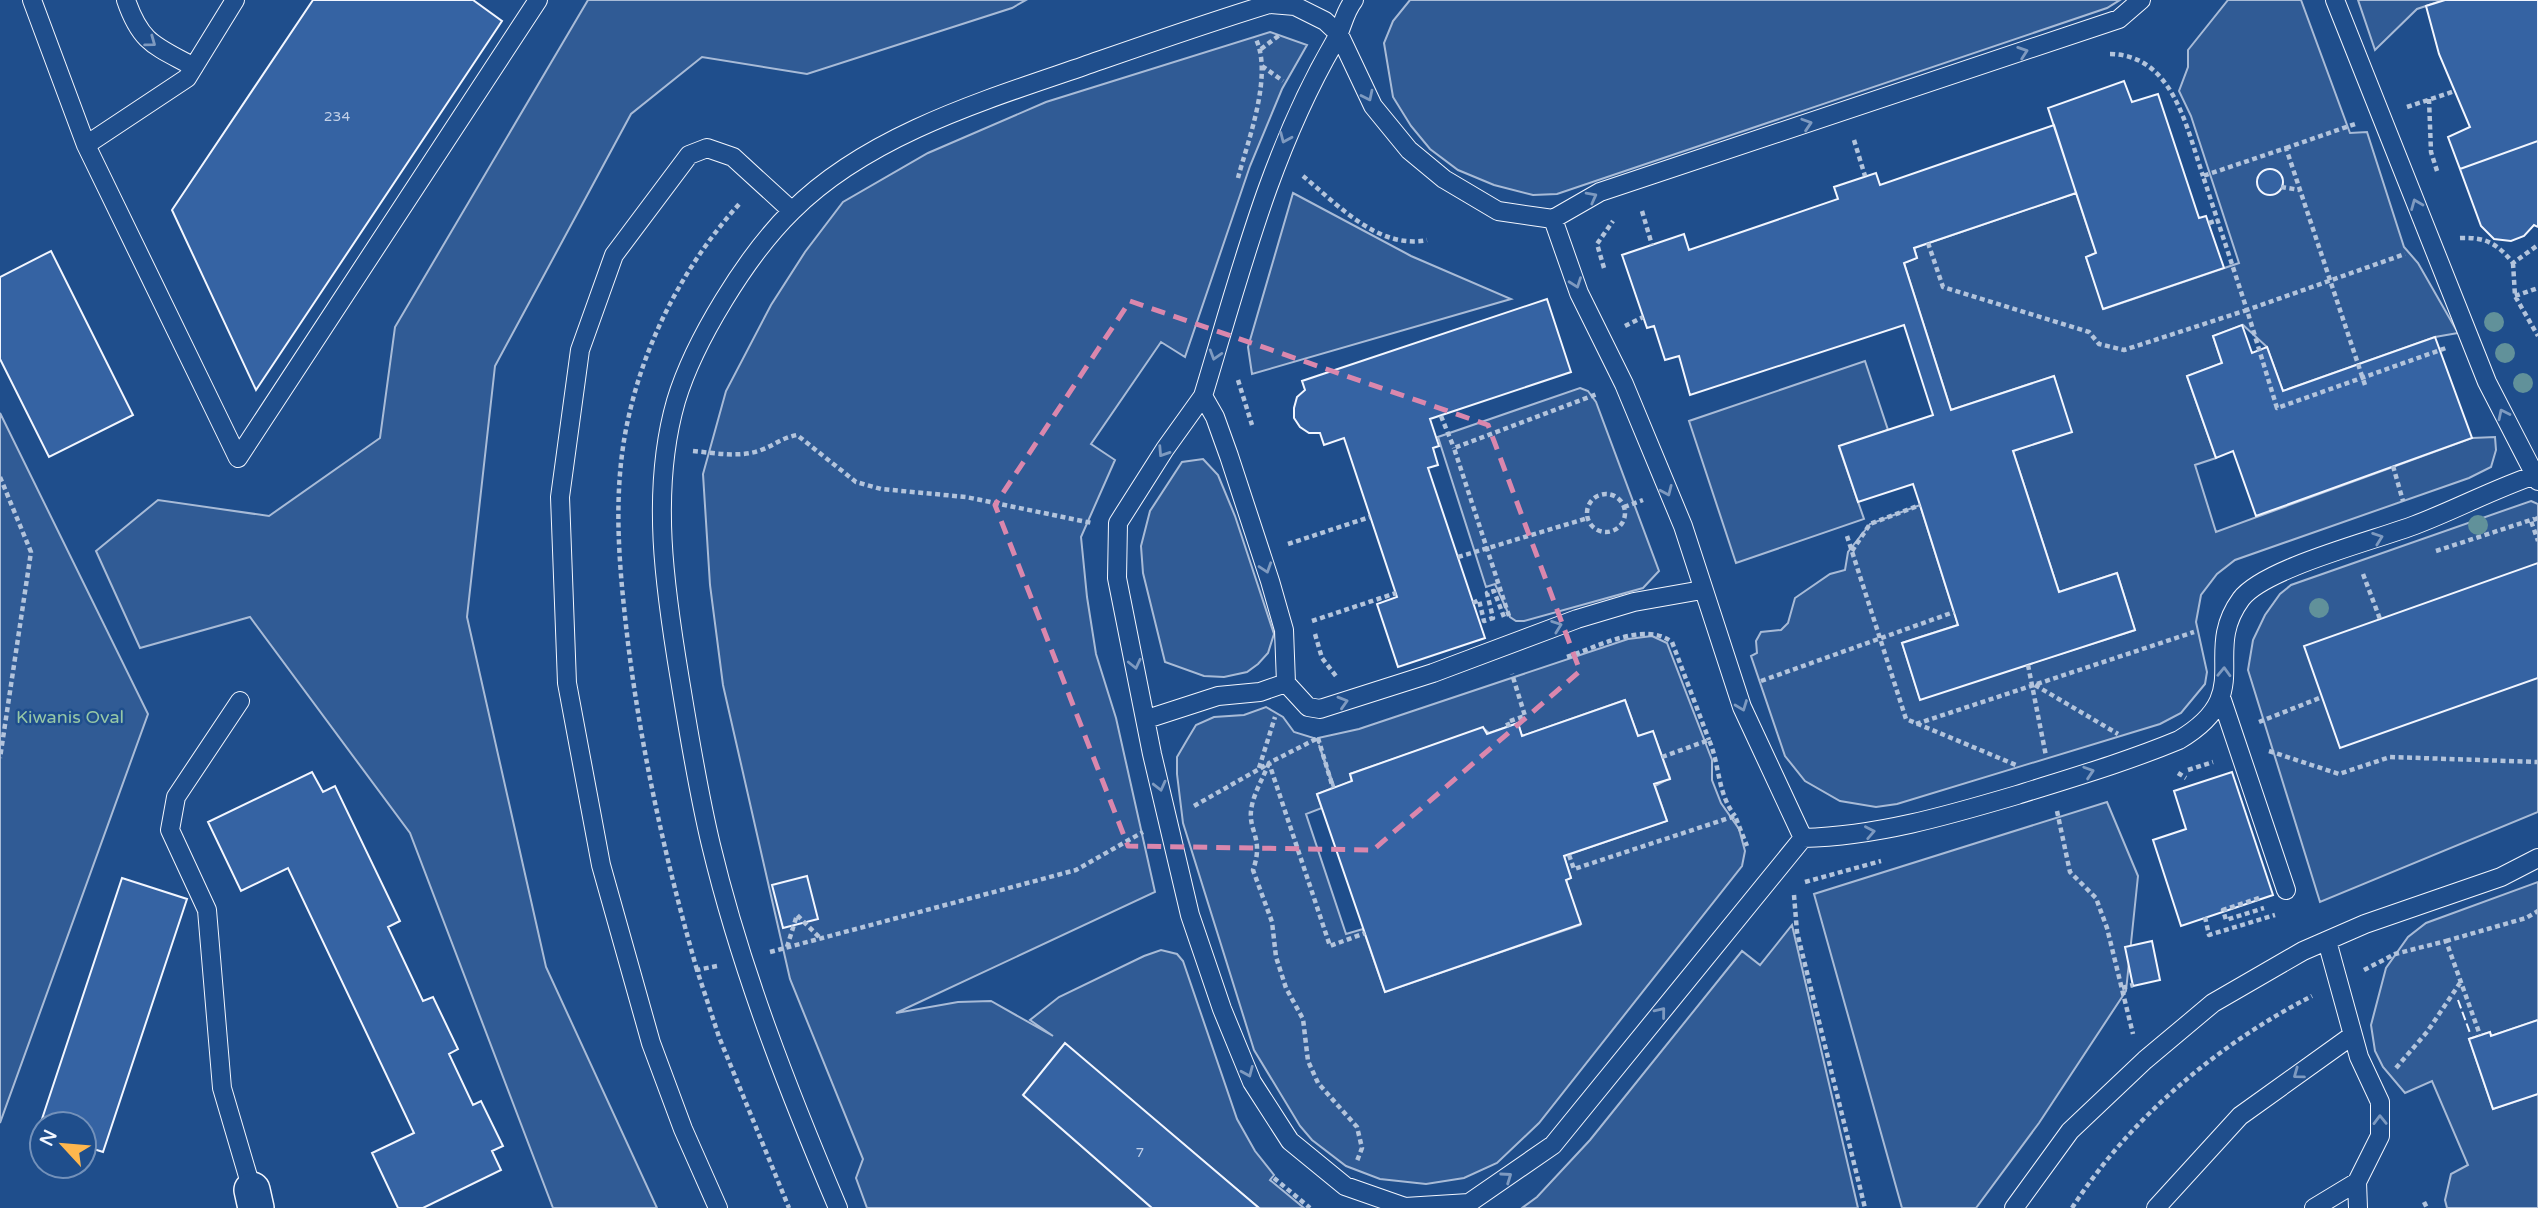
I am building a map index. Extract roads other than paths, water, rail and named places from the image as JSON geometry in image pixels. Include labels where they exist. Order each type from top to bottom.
[{"type":"lane","points":[[32,0],[86,145],[238,458],[538,0]]},
{"type":"lane","points":[[126,0],[133,21],[145,38],[194,67]]},
{"type":"lane","points":[[86,145],[187,78],[235,0]]},
{"type":"lane","points":[[1354,0],[1343,13],[1339,34],[1303,95],[1277,156],[1203,396],[1165,449],[1118,528],[1117,578],[1152,754],[1190,915],[1222,1009],[1252,1082],[1290,1141],[1345,1186],[1405,1208],[1469,1203],[1552,1145],[1802,838],[1848,837],[1936,820],[2051,785],[2179,740],[2196,730],[2222,701]]},
{"type":"lane","points":[[838,1208],[781,1073],[711,846],[666,594],[662,511],[667,447],[676,403],[693,357],[721,306],[792,211],[839,174],[889,143],[967,106],[1275,2],[1295,6],[1325,21],[1339,34],[1373,106],[1409,150],[1444,179],[1498,211],[1553,219],[1601,192],[2119,19],[2141,0]]},
{"type":"lane","points":[[2282,897],[2222,701],[2224,646],[2229,619],[2242,597],[2274,575],[2415,525],[2536,477],[2487,382],[2335,0]]},
{"type":"lane","points":[[718,1208],[683,1129],[651,1043],[601,865],[567,682],[560,497],[580,350],[614,255],[689,155],[707,148],[733,157],[792,211]]},
{"type":"lane","points":[[1553,219],[1579,293],[1624,384],[1683,526],[1742,708],[1802,838]]},
{"type":"lane","points":[[1203,396],[1224,443],[1270,581],[1284,630],[1286,683],[1308,707],[1320,709],[1433,673],[1577,619],[1634,602],[1702,590]]},
{"type":"lane","points":[[1147,719],[1218,696],[1259,692],[1286,683]]},
{"type":"lane","points":[[240,701],[176,797],[170,830],[207,910],[222,1088],[254,1199]]},
{"type":"lane","points":[[2014,1208],[2070,1131],[2145,1060],[2213,1003],[2296,954],[2365,924],[2501,877],[2538,858]]},
{"type":"lane","points":[[2327,941],[2353,1035],[2380,1102],[2381,1136],[2357,1182],[2358,1208]]},
{"type":"lane","points":[[2156,1208],[2240,1116],[2353,1035]]},
{"type":"lane","points":[[2315,1208],[2357,1182]]},
{"type":"park label","name":"Kiwanis Oval","points":[[70,717]]}]
